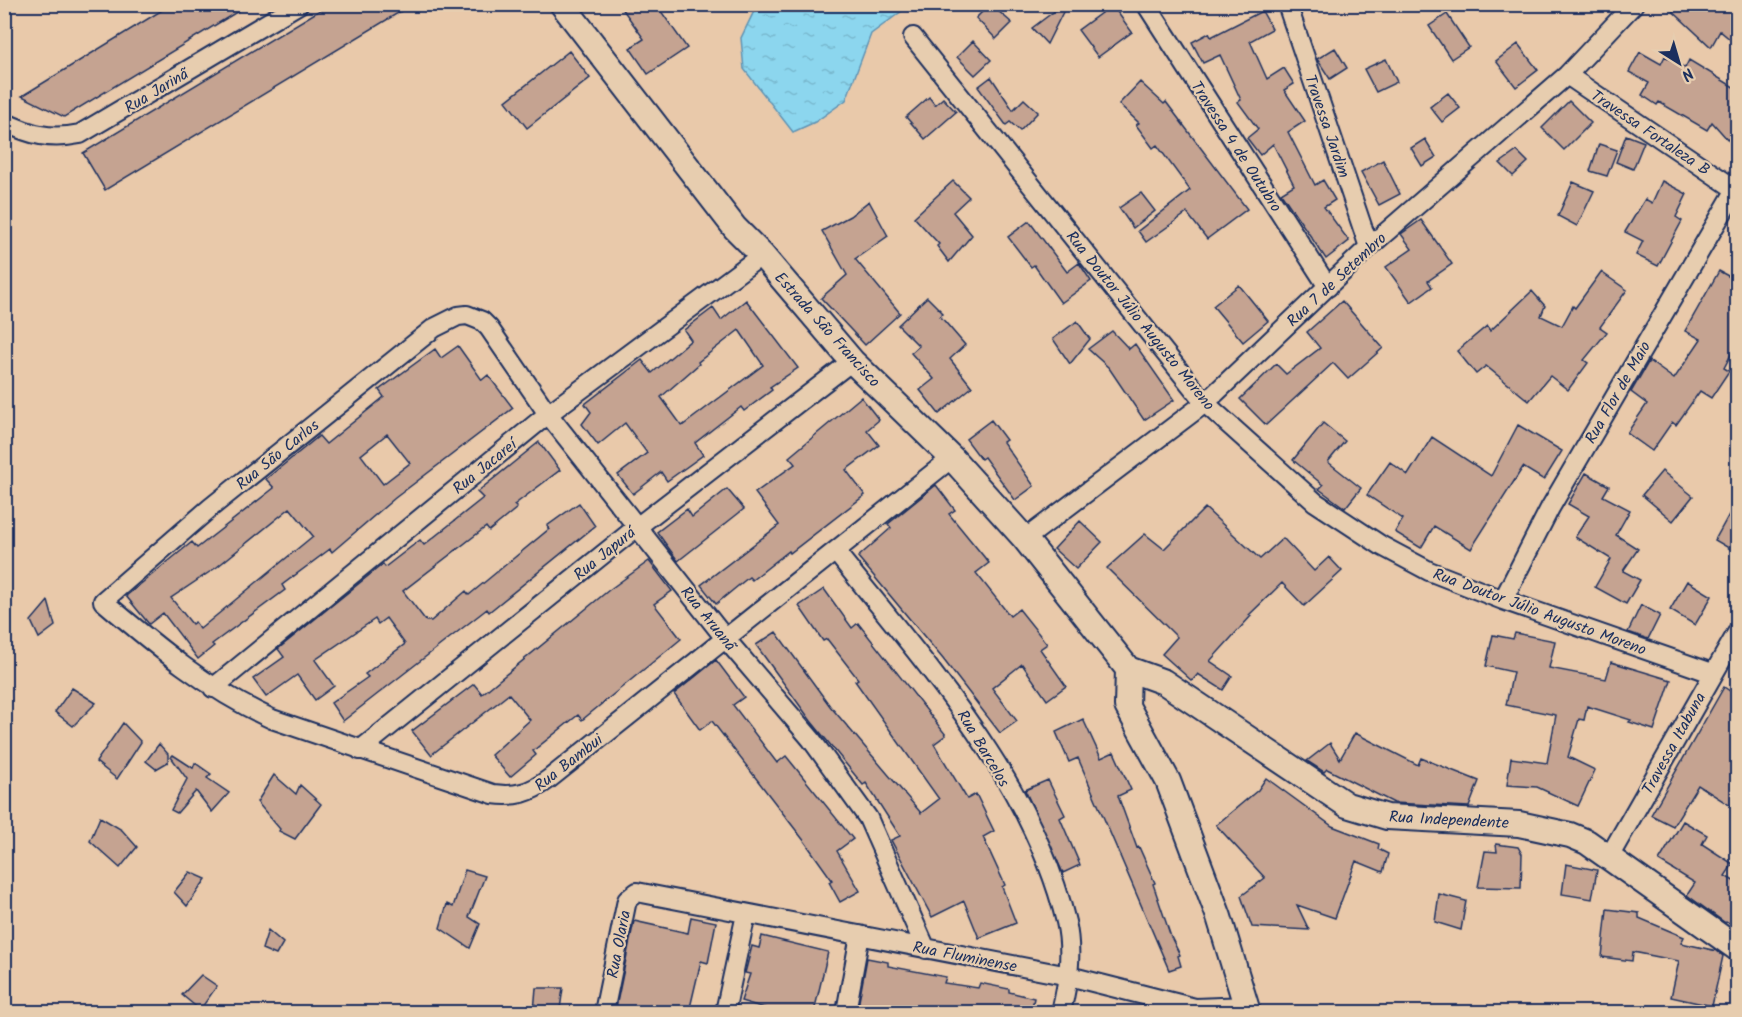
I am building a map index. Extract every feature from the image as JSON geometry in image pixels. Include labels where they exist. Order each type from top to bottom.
[{"type":"street","name":"Rua Jarinã","points":[[4,122],[31,135],[44,138],[61,138],[80,134],[299,4]]},
{"type":"street","name":"Estrada São Francisco","points":[[562,4],[735,228],[762,255],[852,361],[952,458],[1025,539],[1128,669]]},
{"type":"street","name":"Travessa 4 de Outubro","points":[[1146,4],[1328,287]]},
{"type":"street","name":"Travessa Jardim","points":[[1287,4],[1370,247]]},
{"type":"street","name":"Rua 7 de Setembro","points":[[1025,539],[1205,403],[1370,247],[1567,75],[1634,4]]},
{"type":"street","name":"Rua Doutor Júlio Augusto Moreno","points":[[913,38],[1205,403],[1315,502],[1401,556],[1429,570],[1503,600],[1712,673]]},
{"type":"street","name":"Travessa Fortaleza B","points":[[1567,75],[1736,188]]},
{"type":"street","name":"Rua Flor de Maio","points":[[1503,600],[1550,508],[1736,188]]},
{"type":"street","name":"Rua Jacareí","points":[[213,688],[548,414],[762,255]]},
{"type":"street","name":"Rua Aruanã","points":[[458,316],[473,317],[489,328],[548,414],[636,527],[724,637],[811,739],[868,818],[926,949]]},
{"type":"street","name":"Rua São Carlos","points":[[103,601],[210,508],[288,445],[434,328],[458,316]]},
{"type":"street","name":"Rua Japurá","points":[[360,750],[636,527],[852,361]]},
{"type":"street","name":"Rua Bambui","points":[[103,601],[159,649],[213,688],[272,719],[493,794],[507,796],[527,794],[549,779],[724,637],[836,552],[952,458]]},
{"type":"street","name":"Rua Barcelos","points":[[836,552],[961,709],[1003,777],[1032,832],[1054,886],[1066,924],[1069,976],[1061,1012]]},
{"type":"street","name":"Travessa Itabuna","points":[[1609,857],[1737,631]]},
{"type":"street","name":"Rua Independente","points":[[1128,669],[1164,682],[1347,805],[1387,817],[1519,824],[1570,835],[1609,857],[1737,949]]},
{"type":"street","points":[[1128,669],[1127,706],[1168,781],[1219,918],[1247,1009]]},
{"type":"street","name":"Rua Olaria","points":[[604,1012],[627,900],[637,892],[646,892],[684,901]]},
{"type":"street","name":"Rua Fluminense","points":[[684,901],[1069,976],[1195,1010],[1247,1009]]},
{"type":"street","points":[[725,1012],[746,914]]},
{"type":"street","points":[[846,1012],[860,934]]},
{"type":"water","points":[[757,4],[910,5],[871,34],[846,100],[815,122],[793,132],[744,69],[741,38]]},
{"type":"building","points":[[172,4],[250,4],[64,117],[22,96]]},
{"type":"building","points":[[330,4],[413,4],[105,190],[83,153]]},
{"type":"building","points":[[619,4],[656,4],[687,48],[648,74],[630,48],[644,39]]},
{"type":"building","points":[[990,4],[1012,23],[996,39],[976,18]]},
{"type":"building","points":[[1067,4],[1047,44],[1032,28]]},
{"type":"building","points":[[1665,4],[1737,4],[1737,45],[1720,31],[1711,47]]},
{"type":"building","points":[[1112,5],[1132,32],[1098,57],[1078,30]]},
{"type":"building","points":[[1262,11],[1272,29],[1250,41],[1267,79],[1284,68],[1294,84],[1284,90],[1305,121],[1288,132],[1315,185],[1323,180],[1335,200],[1324,207],[1349,241],[1326,259],[1281,193],[1294,185],[1273,144],[1260,155],[1247,138],[1258,129],[1238,102],[1241,100],[1220,55],[1203,63],[1192,42],[1209,33],[1211,37]]},
{"type":"building","points":[[1447,14],[1469,47],[1451,59],[1429,26]]},
{"type":"building","points":[[973,41],[991,60],[975,75],[957,57]]},
{"type":"building","points":[[1518,44],[1538,70],[1516,87],[1496,61]]},
{"type":"building","points":[[1335,48],[1347,68],[1330,79],[1317,59]]},
{"type":"building","points":[[569,51],[590,78],[527,128],[506,101]]},
{"type":"building","points":[[1640,52],[1661,64],[1665,56],[1685,68],[1689,60],[1737,89],[1737,150],[1712,122],[1707,130],[1659,102],[1657,105],[1642,95],[1649,83],[1629,72]]},
{"type":"building","points":[[1386,59],[1397,82],[1376,92],[1364,69]]},
{"type":"building","points":[[991,77],[1013,110],[1024,99],[1038,112],[1020,131],[1010,122],[1006,125],[978,87]]},
{"type":"building","points":[[1140,82],[1164,104],[1166,102],[1247,209],[1207,239],[1187,213],[1146,242],[1138,231],[1190,190],[1157,145],[1153,148],[1136,125],[1139,123],[1119,104]]},
{"type":"building","points":[[1448,93],[1460,108],[1442,122],[1430,107]]},
{"type":"building","points":[[929,97],[935,105],[943,98],[956,112],[925,139],[906,117]]},
{"type":"building","points":[[1569,101],[1591,123],[1564,150],[1542,128]]},
{"type":"building","points":[[1626,135],[1644,142],[1633,169],[1616,162]]},
{"type":"building","points":[[1425,139],[1436,157],[1422,166],[1411,148]]},
{"type":"building","points":[[1599,144],[1617,150],[1607,176],[1590,171]]},
{"type":"building","points":[[1517,151],[1528,162],[1513,176],[1500,163]]},
{"type":"building","points":[[1383,160],[1400,194],[1379,205],[1361,172]]},
{"type":"building","points":[[953,181],[969,197],[953,212],[972,235],[949,262],[937,246],[939,244],[914,217]]},
{"type":"building","points":[[1662,181],[1687,194],[1676,217],[1682,221],[1658,266],[1636,255],[1643,241],[1625,232],[1645,199],[1652,203]]},
{"type":"building","points":[[1573,182],[1594,191],[1577,226],[1558,216]]},
{"type":"building","points":[[1141,193],[1155,211],[1133,228],[1119,208]]},
{"type":"building","points":[[869,201],[888,236],[855,259],[900,313],[865,345],[821,298],[847,275],[822,231],[850,216]]},
{"type":"building","points":[[1421,220],[1452,264],[1428,281],[1432,287],[1411,302],[1386,267],[1412,249],[1401,234]]},
{"type":"building","points":[[1029,221],[1067,272],[1079,263],[1091,281],[1061,303],[1034,265],[1031,267],[1008,237]]},
{"type":"building","points":[[1719,271],[1737,281],[1737,343],[1724,368],[1729,371],[1711,398],[1700,391],[1676,425],[1672,422],[1652,451],[1627,433],[1647,404],[1631,392],[1649,361],[1674,379],[1701,339],[1685,331]]},
{"type":"building","points":[[1601,272],[1627,290],[1600,327],[1607,332],[1584,360],[1588,363],[1568,390],[1550,376],[1529,401],[1486,366],[1476,374],[1457,351],[1487,326],[1490,331],[1532,291],[1545,306],[1541,316],[1562,326],[1573,306],[1575,308]]},
{"type":"building","points":[[1239,285],[1268,321],[1243,342],[1213,306]]},
{"type":"building","points":[[927,297],[943,313],[940,316],[965,345],[950,359],[972,387],[939,414],[920,390],[934,379],[911,353],[919,346],[898,325]]},
{"type":"building","points":[[746,300],[798,368],[770,387],[772,390],[744,411],[741,407],[695,443],[703,455],[667,481],[661,472],[633,494],[618,475],[647,453],[625,423],[598,445],[582,424],[591,412],[585,404],[642,360],[652,373],[691,340],[684,330],[713,308],[721,320]],"holes":[[[739,330],[763,365],[682,426],[661,397],[699,364],[698,362]]]},
{"type":"building","points":[[1342,301],[1383,348],[1348,379],[1333,363],[1266,425],[1240,399],[1276,364],[1286,374],[1320,348],[1307,332]]},
{"type":"building","points":[[1077,321],[1090,339],[1070,364],[1053,339]]},
{"type":"building","points":[[1112,331],[1129,349],[1135,344],[1174,400],[1144,420],[1109,368],[1088,349]]},
{"type":"building","points":[[458,346],[482,380],[488,375],[513,408],[395,498],[332,552],[330,549],[282,585],[285,590],[212,644],[214,646],[198,659],[163,613],[149,624],[126,596],[192,542],[197,548],[274,488],[266,479],[319,436],[326,444],[384,397],[379,390],[435,349],[441,358]],"holes":[[[387,434],[410,463],[383,484],[361,455]],[[290,508],[313,536],[200,629],[195,622],[192,624],[171,598],[217,567]]]},
{"type":"building","points":[[861,397],[879,420],[867,430],[879,445],[846,470],[865,495],[790,553],[789,551],[752,580],[749,577],[716,604],[701,585],[779,525],[755,493],[795,464],[789,457]]},
{"type":"building","points":[[991,420],[1006,440],[1003,442],[1034,486],[1015,500],[984,457],[981,459],[966,439]]},
{"type":"building","points":[[1323,423],[1345,441],[1328,462],[1361,488],[1345,508],[1319,489],[1323,485],[1293,460]]},
{"type":"building","points":[[1518,425],[1562,451],[1544,480],[1523,467],[1471,549],[1434,526],[1421,548],[1395,532],[1403,519],[1367,495],[1390,462],[1408,475],[1432,437],[1491,476]]},
{"type":"building","points":[[539,442],[560,470],[514,505],[517,508],[489,531],[486,527],[403,591],[426,621],[431,621],[466,591],[469,595],[549,529],[547,526],[579,503],[595,526],[489,612],[487,609],[343,721],[331,703],[368,677],[365,674],[405,644],[386,618],[378,624],[375,619],[315,660],[334,686],[315,700],[297,675],[266,697],[253,679],[284,657],[278,649],[383,564],[385,567],[420,540],[424,545],[483,498],[477,492]]},
{"type":"building","points":[[1662,471],[1693,496],[1673,521],[1642,495]]},
{"type":"building","points":[[1586,473],[1609,486],[1603,496],[1630,510],[1616,535],[1638,549],[1623,571],[1640,580],[1626,604],[1595,587],[1611,559],[1575,537],[1589,516],[1568,504]]},
{"type":"building","points":[[936,485],[955,510],[949,514],[989,563],[976,573],[1010,616],[1019,609],[1047,644],[1040,649],[1066,686],[1047,700],[1022,664],[992,688],[1017,721],[1000,733],[943,659],[858,557],[891,528],[888,524]]},
{"type":"building","points":[[727,489],[744,509],[678,561],[657,532],[687,509],[692,517]]},
{"type":"building","points":[[1737,500],[1737,553],[1715,540]]},
{"type":"building","points":[[1205,508],[1260,559],[1283,538],[1314,571],[1329,557],[1342,571],[1304,606],[1282,583],[1249,615],[1251,616],[1210,661],[1232,676],[1223,690],[1198,674],[1192,681],[1162,654],[1177,637],[1107,568],[1145,534],[1164,549]]},
{"type":"building","points":[[1080,521],[1102,542],[1076,569],[1054,549]]},
{"type":"building","points":[[649,561],[672,591],[654,604],[681,639],[582,720],[578,715],[533,751],[536,755],[510,777],[491,755],[530,720],[509,694],[431,755],[412,731],[474,684],[482,694],[609,590]]},
{"type":"building","points":[[1687,581],[1712,596],[1695,625],[1670,610]]},
{"type":"building","points":[[824,589],[852,628],[858,623],[946,735],[934,744],[967,799],[976,794],[994,831],[983,837],[1005,885],[1002,887],[1016,923],[979,938],[964,901],[932,917],[891,840],[900,836],[866,783],[863,785],[811,721],[756,645],[776,632],[830,706],[921,813],[939,799],[855,681],[858,679],[827,639],[823,641],[799,606]]},
{"type":"building","points":[[48,601],[55,626],[39,638],[31,621]]},
{"type":"building","points":[[1641,605],[1660,615],[1648,639],[1628,632]]},
{"type":"building","points":[[1515,633],[1555,641],[1549,668],[1606,679],[1611,662],[1671,680],[1654,730],[1587,706],[1584,720],[1579,719],[1568,757],[1595,770],[1578,806],[1537,787],[1507,785],[1511,758],[1547,763],[1556,715],[1506,705],[1513,672],[1486,666],[1493,635],[1513,639]]},
{"type":"building","points":[[716,660],[744,697],[733,705],[777,763],[786,756],[853,839],[837,851],[860,891],[840,902],[829,882],[832,880],[712,721],[700,730],[674,694]]},
{"type":"building","points":[[1724,687],[1737,696],[1737,810],[1698,785],[1673,826],[1651,815]]},
{"type":"building","points":[[72,688],[96,703],[73,726],[55,712]]},
{"type":"building","points":[[1083,719],[1101,758],[1114,752],[1131,790],[1118,796],[1137,848],[1139,847],[1155,883],[1153,884],[1171,937],[1180,955],[1178,956],[1181,966],[1169,970],[1078,758],[1069,762],[1056,732]]},
{"type":"building","points":[[123,723],[141,742],[117,779],[96,762]]},
{"type":"building","points":[[1355,733],[1418,765],[1421,758],[1479,781],[1469,807],[1394,803],[1327,769],[1324,772],[1307,761],[1330,743],[1340,759]]},
{"type":"building","points":[[159,744],[168,754],[168,762],[156,769],[146,761]]},
{"type":"building","points":[[173,755],[193,768],[195,763],[211,774],[207,778],[229,793],[212,812],[196,791],[177,813],[171,810],[187,779],[171,757]]},
{"type":"building","points":[[274,775],[296,794],[300,785],[321,804],[295,839],[279,831],[280,829],[257,802]]},
{"type":"building","points":[[1266,778],[1332,826],[1379,844],[1378,849],[1388,854],[1383,872],[1356,861],[1335,918],[1297,905],[1309,930],[1252,927],[1241,896],[1265,878],[1216,825],[1258,790]]},
{"type":"building","points":[[1048,780],[1065,815],[1060,818],[1080,865],[1063,873],[1025,790]]},
{"type":"building","points":[[100,817],[122,830],[137,847],[120,868],[90,841]]},
{"type":"building","points":[[1683,821],[1707,835],[1702,844],[1733,864],[1725,876],[1737,883],[1737,914],[1733,923],[1724,922],[1687,895],[1695,883],[1659,861]]},
{"type":"building","points":[[1496,844],[1518,847],[1522,854],[1521,888],[1478,887],[1485,851],[1497,852]]},
{"type":"building","points":[[1566,864],[1597,870],[1592,899],[1562,894]]},
{"type":"building","points":[[465,870],[485,876],[469,917],[480,924],[470,948],[440,928],[447,904],[453,907]]},
{"type":"building","points":[[190,872],[206,879],[187,906],[174,892]]},
{"type":"building","points":[[1439,894],[1466,901],[1461,930],[1435,922]]},
{"type":"building","points":[[1607,909],[1639,913],[1639,918],[1684,937],[1681,943],[1717,951],[1723,956],[1712,1006],[1671,997],[1679,961],[1633,952],[1632,961],[1602,957]]},
{"type":"building","points":[[691,917],[716,922],[708,963],[701,961],[689,1012],[615,1012],[634,921],[688,933]]},
{"type":"building","points":[[268,930],[283,943],[276,955],[262,949]]},
{"type":"building","points":[[762,936],[828,952],[814,1012],[778,1012],[741,1001],[750,974],[745,973],[752,946],[759,948]]},
{"type":"building","points":[[867,958],[888,962],[888,966],[946,977],[944,983],[978,988],[980,983],[1009,989],[1009,992],[1034,998],[1031,1012],[857,1012]]},
{"type":"building","points":[[201,975],[217,986],[200,1010],[182,995]]},
{"type":"building","points":[[536,988],[563,988],[560,1009],[534,1011]]}]
